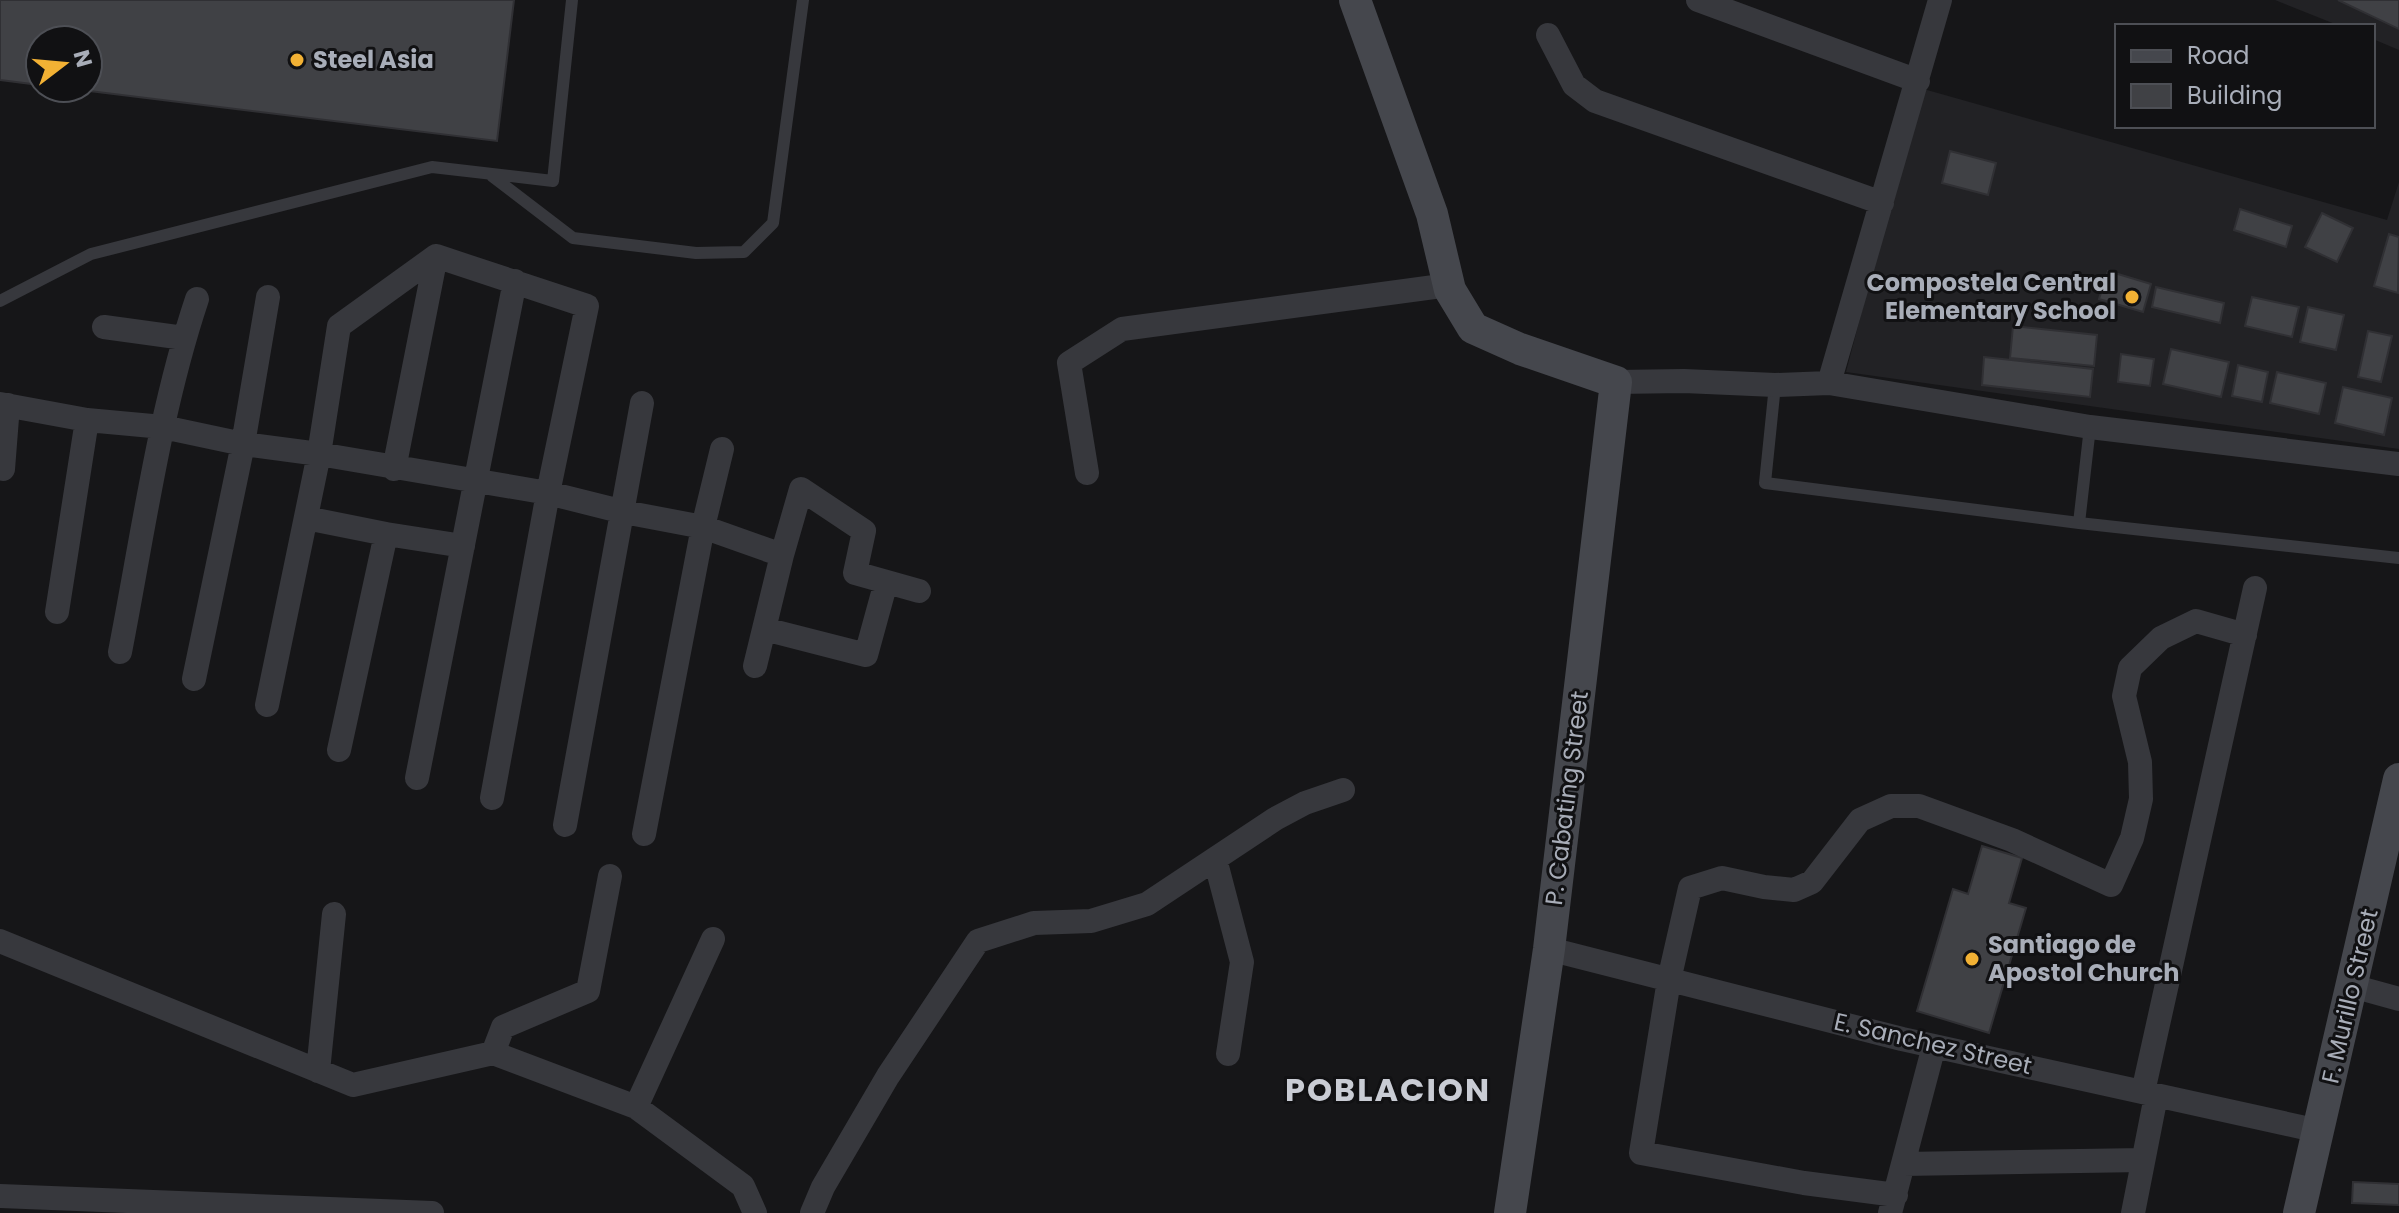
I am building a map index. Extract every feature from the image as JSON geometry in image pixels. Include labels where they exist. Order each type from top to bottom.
[{"type":"street","points":[[1355,0],[1432,214],[1449,285],[1473,328],[1520,349],[1616,382],[1829,383],[2090,427],[2399,464]]},
{"type":"street","points":[[1698,0],[1918,81]]},
{"type":"street","points":[[1829,383],[1940,0]]},
{"type":"street","points":[[1548,35],[1574,85],[1595,101],[1882,203]]},
{"type":"street","points":[[436,256],[587,306],[548,493],[492,798]]},
{"type":"street","points":[[267,705],[319,454],[339,326],[436,256]]},
{"type":"street","points":[[394,469],[436,256]]},
{"type":"street","points":[[417,778],[515,281]]},
{"type":"street","points":[[1087,473],[1069,363],[1122,329],[1449,285]]},
{"type":"street","points":[[194,679],[243,444],[268,297]]},
{"type":"street","points":[[120,652],[163,427],[184,338],[197,299]]},
{"type":"street","points":[[104,327],[184,338]]},
{"type":"street","name":"P. Cabating Street","points":[[1510,1213],[1549,949],[1616,382]]},
{"type":"street","points":[[565,825],[642,403]]},
{"type":"street","points":[[1,473],[4,405],[87,420],[163,427],[243,444],[548,493],[703,527],[782,555]]},
{"type":"street","points":[[57,612],[87,420]]},
{"type":"street","points":[[644,834],[703,527],[722,449]]},
{"type":"street","points":[[755,666],[801,489],[864,531],[855,573],[919,591]]},
{"type":"street","points":[[306,518],[463,546]]},
{"type":"street","points":[[339,750],[386,534]]},
{"type":"street","points":[[764,629],[866,655],[886,582]]},
{"type":"street","points":[[2133,1213],[2143,1160],[2149,1094],[2255,588]]},
{"type":"street","points":[[1934,1046],[1893,1204],[1804,1183],[1641,1153],[1669,980],[1690,888],[1722,878],[1794,890],[1812,882],[1860,820],[1891,806],[1919,806],[2012,840],[2111,885],[2132,838],[2141,799],[2140,762],[2124,696],[2130,668],[2161,638],[2196,621],[2245,635]]},
{"type":"street","name":"F. Murillo Street","points":[[2299,1213],[2399,779]]},
{"type":"street","points":[[812,1213],[823,1187],[888,1076],[978,941],[1034,923],[1091,921],[1147,904],[1275,819],[1305,803],[1343,790]]},
{"type":"street","points":[[1215,859],[1242,962],[1228,1054]]},
{"type":"street","points":[[493,1053],[503,1027],[588,991],[610,876]]},
{"type":"street","points":[[318,1071],[334,914]]},
{"type":"street","points":[[636,1107],[713,939]]},
{"type":"street","points":[[0,941],[353,1085],[493,1053],[636,1107],[743,1186],[755,1213]]},
{"type":"street","name":"E. Sanchez Street","points":[[1549,949],[1934,1046],[2319,1131]]},
{"type":"street","points":[[2352,986],[2399,999]]},
{"type":"street","points":[[1904,1164],[2143,1160]]},
{"type":"street","points":[[0,1196],[432,1213]]},
{"type":"lane","points":[[0,301],[91,254],[432,167],[553,181],[572,0]]},
{"type":"lane","points":[[489,174],[573,238],[696,253],[744,252],[773,223],[803,0]]},
{"type":"lane","points":[[1775,385],[1765,483],[2079,523],[2399,558]]},
{"type":"lane","points":[[2079,523],[2090,427]]},
{"type":"shaded area","points":[[2275,0],[2399,0],[2399,50],[2375,40],[2375,24],[2335,24]]},
{"type":"shaded area","name":"Compostela Central Elementary School","points":[[1920,88],[2387,220],[2399,182],[2399,449],[1846,372]]},
{"type":"building","name":"Steel Asia","points":[[0,0],[514,0],[497,141],[104,93],[104,24],[24,24],[24,83],[0,80]]},
{"type":"building","points":[[2338,0],[2399,0],[2399,29]]},
{"type":"building","points":[[1950,151],[1996,163],[1988,195],[1942,183]]},
{"type":"building","points":[[2240,209],[2292,226],[2286,247],[2234,230]]},
{"type":"building","points":[[2322,213],[2353,228],[2337,262],[2305,247]]},
{"type":"building","points":[[2389,234],[2399,237],[2398,293],[2374,286]]},
{"type":"building","points":[[2108,271],[2151,284],[2143,312],[2099,299]]},
{"type":"building","points":[[2156,287],[2224,303],[2220,323],[2152,307]]},
{"type":"building","points":[[2252,297],[2299,307],[2292,337],[2245,326]]},
{"type":"building","points":[[2308,307],[2344,315],[2336,350],[2300,342]]},
{"type":"building","points":[[2013,326],[2097,335],[2094,366],[2010,358]]},
{"type":"building","points":[[2368,331],[2392,336],[2381,382],[2358,377]]},
{"type":"building","points":[[2171,349],[2229,362],[2221,397],[2163,384]]},
{"type":"building","points":[[2121,354],[2154,359],[2150,386],[2118,382]]},
{"type":"building","points":[[1984,357],[2093,369],[2090,397],[1982,385]]},
{"type":"building","points":[[2238,365],[2268,372],[2262,402],[2232,396]]},
{"type":"building","points":[[2277,372],[2326,383],[2319,414],[2270,403]]},
{"type":"building","points":[[2343,387],[2392,398],[2384,435],[2335,423]]},
{"type":"building","name":"Santiago de Apostol Church","points":[[1982,846],[2022,858],[2009,903],[2026,908],[1989,1033],[1917,1011],[1953,889],[1968,894]]},
{"type":"building","points":[[2353,1182],[2399,1184],[2399,1205],[2352,1203]]},
{"type":"place","name":"Steel Asia","points":[[297,60]]},
{"type":"place","name":"Compostela Central Elementary School","points":[[2132,297]]},
{"type":"place","name":"Santiago de Apostol Church","points":[[1972,959]]},
{"type":"district","name":"POBLACION","points":[[1388,1090]]}]
